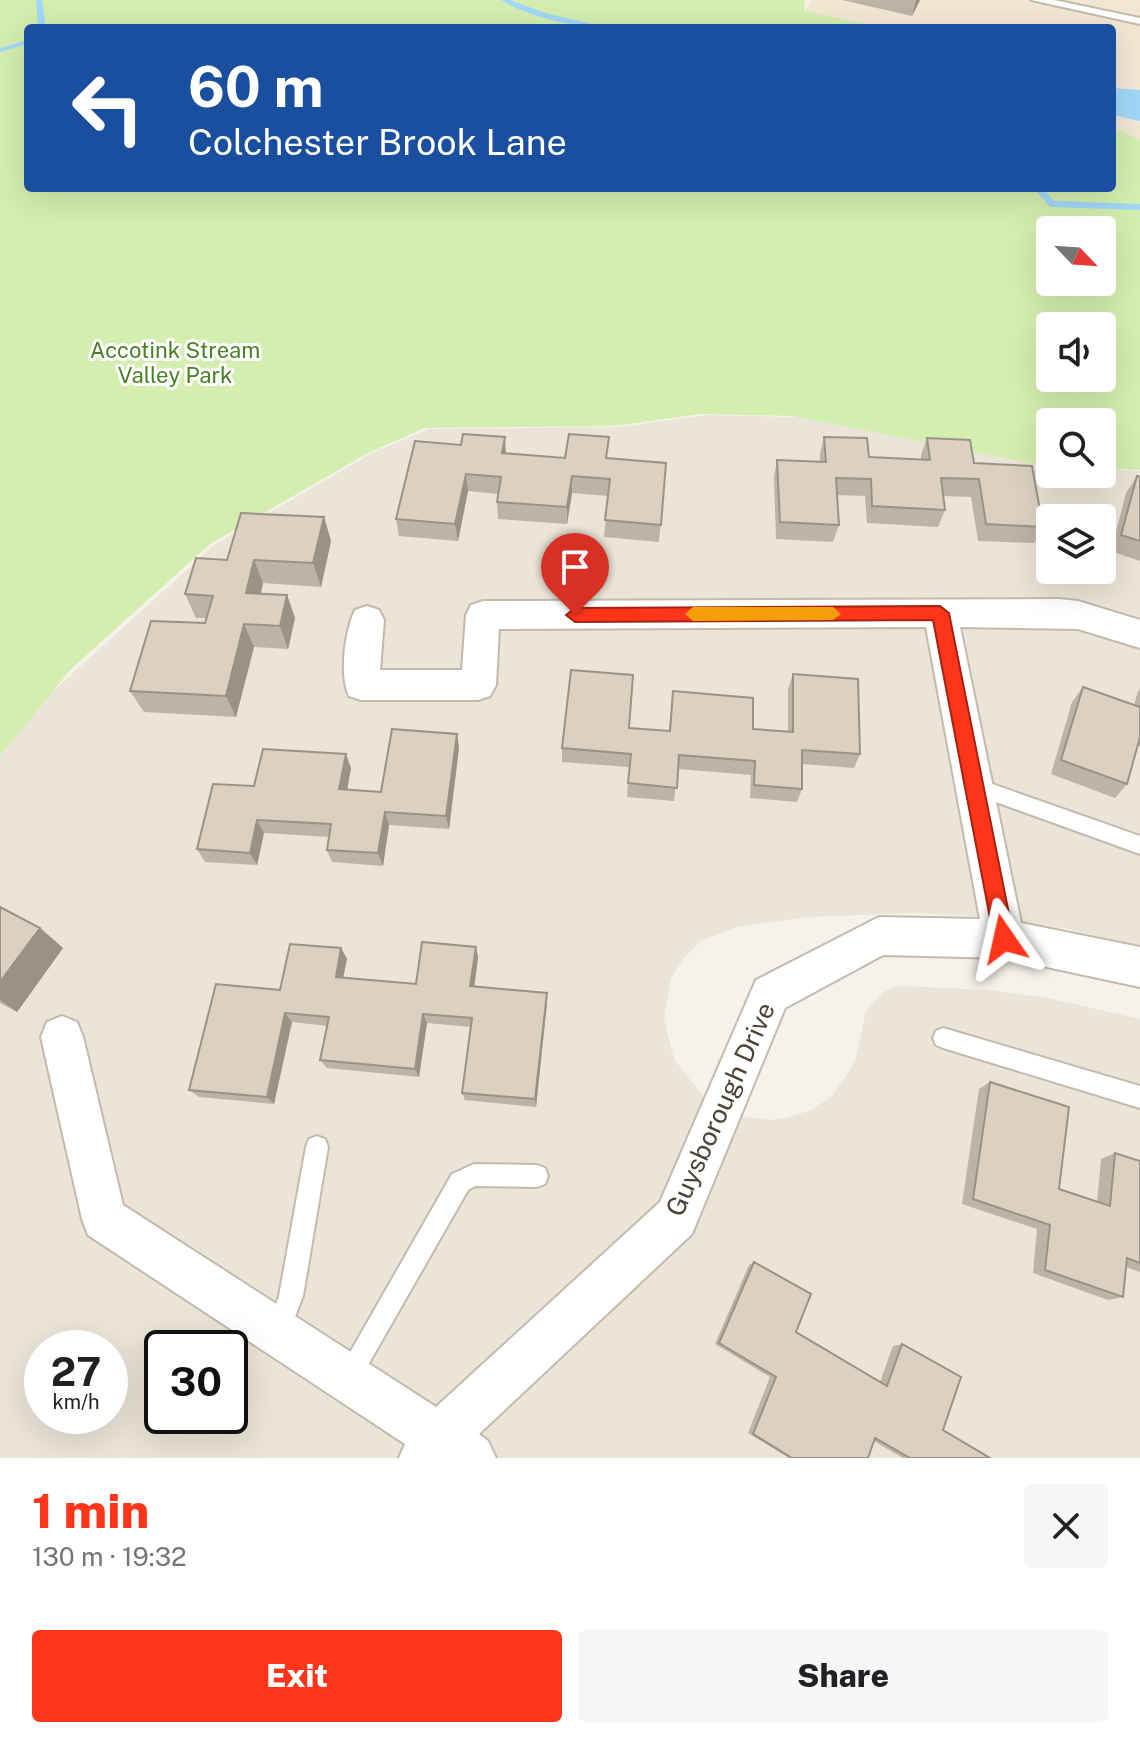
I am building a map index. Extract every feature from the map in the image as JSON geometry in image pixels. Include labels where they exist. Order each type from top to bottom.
[{"type":"street","points":[[940,613],[1004,939]]},
{"type":"street","points":[[367,620],[361,685],[478,685],[483,615],[1078,615],[1140,634]]},
{"type":"street","name":"Guysborough Drive","points":[[445,1451],[676,1218],[770,994],[879,936],[1004,939],[1140,967]]},
{"type":"street","points":[[62,1037],[104,1219],[348,1378],[445,1451]]},
{"type":"lane","points":[[1037,0],[1140,21]]},
{"type":"lane","points":[[975,786],[1140,845]]},
{"type":"lane","points":[[943,1038],[1140,1097]]},
{"type":"lane","points":[[278,1333],[291,1296],[317,1147]]},
{"type":"lane","points":[[348,1378],[460,1182],[474,1175],[537,1176]]},
{"type":"shaded area","points":[[811,0],[1140,0],[1140,147],[1116,140],[1116,24],[798,24]]},
{"type":"shaded area","points":[[705,415],[797,417],[1036,462],[1036,488],[1116,488],[1116,469],[1140,471],[1140,947],[1068,929],[972,916],[916,913],[808,917],[737,927],[701,941],[684,958],[671,978],[664,1018],[674,1059],[702,1095],[742,1116],[769,1120],[811,1110],[832,1096],[855,1062],[866,1011],[885,991],[899,986],[989,990],[1048,998],[1140,1019],[1140,1458],[0,1458],[0,743],[5,735],[214,545],[372,453],[429,429],[619,427]]},
{"type":"green space","name":"Accotink Stream Valley Park","points":[[0,0],[805,0],[804,11],[865,24],[24,24],[24,192],[1116,192],[1116,129],[1140,140],[1140,470],[1116,469],[1116,408],[1036,408],[1036,463],[792,416],[701,414],[614,426],[425,428],[368,453],[210,544],[71,669],[0,756]]},
{"type":"water","points":[[1116,88],[1140,90],[1140,121],[1116,116]]},
{"type":"building","points":[[463,434],[505,437],[502,453],[565,458],[569,434],[609,437],[606,458],[666,463],[661,525],[605,520],[610,479],[572,476],[567,507],[497,502],[501,477],[466,474],[455,524],[396,519],[415,441],[461,445]]},
{"type":"building","points":[[824,437],[867,438],[869,457],[930,460],[927,438],[970,440],[974,463],[1032,466],[1039,504],[1036,504],[1036,527],[986,524],[979,479],[941,478],[945,510],[872,506],[871,479],[836,478],[839,525],[780,522],[777,460],[826,462]]},
{"type":"building","points":[[1137,476],[1140,477],[1140,541],[1121,535]]},
{"type":"building","points":[[241,513],[324,517],[313,563],[254,560],[246,593],[287,595],[280,626],[244,624],[226,696],[130,691],[151,621],[205,623],[213,596],[185,594],[196,558],[227,560]]},
{"type":"building","points":[[571,670],[633,675],[629,728],[670,731],[673,691],[753,698],[753,729],[793,732],[793,674],[858,679],[860,754],[802,750],[802,789],[754,785],[755,761],[679,755],[677,788],[628,783],[631,754],[562,748]]},
{"type":"building","points":[[1083,687],[1140,707],[1140,737],[1127,784],[1061,760]]},
{"type":"building","points":[[392,729],[457,734],[446,816],[385,812],[378,853],[327,850],[331,824],[257,820],[250,853],[197,849],[213,784],[254,786],[263,749],[346,754],[339,789],[381,792]]},
{"type":"building","points":[[0,907],[40,928],[0,982]]},
{"type":"building","points":[[422,942],[476,947],[470,986],[547,993],[535,1099],[462,1093],[472,1018],[423,1014],[415,1069],[320,1060],[329,1017],[285,1013],[267,1097],[189,1090],[216,984],[280,990],[290,944],[341,948],[336,977],[416,984]]},
{"type":"building","points":[[990,1082],[1069,1107],[1059,1189],[1110,1206],[1115,1153],[1140,1161],[1140,1263],[1127,1258],[1123,1297],[1045,1270],[1050,1225],[973,1199]]},
{"type":"building","points":[[754,1262],[811,1294],[796,1332],[887,1386],[902,1344],[961,1377],[943,1430],[990,1458],[910,1458],[875,1438],[868,1458],[792,1458],[753,1434],[776,1377],[719,1343]]},
{"type":"waterway","points":[[39,0],[42,24]]},
{"type":"waterway","points":[[504,0],[543,15],[587,24]]},
{"type":"waterway","points":[[0,50],[24,43]]},
{"type":"waterway","points":[[1042,192],[1052,204],[1140,207]]},
{"type":"slow traffic","points":[[693,614],[833,614]]},
{"type":"route","points":[[575,615],[940,613],[1004,939]]}]
